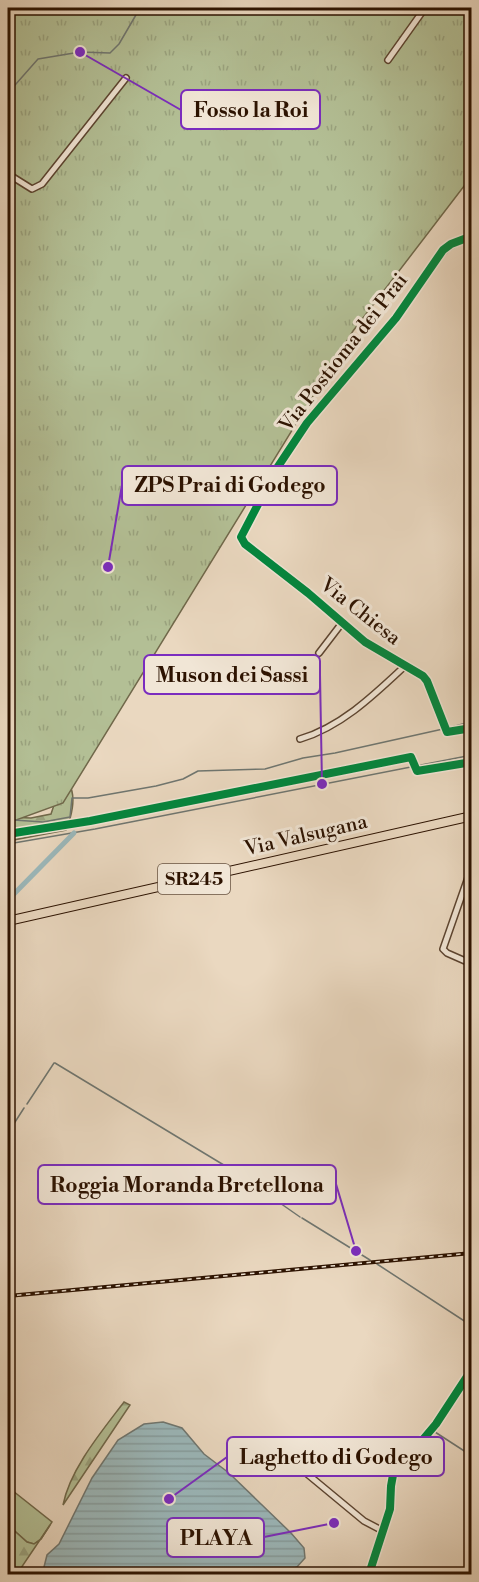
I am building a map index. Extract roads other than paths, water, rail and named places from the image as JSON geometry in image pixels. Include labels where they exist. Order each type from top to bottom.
[{"type":"main road","name":"Via Valsugana","points":[[8,921],[471,816]]},
{"type":"street","points":[[388,60],[425,8]]},
{"type":"street","points":[[8,174],[32,189],[42,184],[126,78]]},
{"type":"street","name":"Via Postioma dei Prai","points":[[241,537],[278,468],[307,423],[396,318],[443,250],[471,236]]},
{"type":"street","name":"Via Chiesa","points":[[241,537],[245,544],[372,647],[420,674],[427,681],[447,732],[471,728]]},
{"type":"street","points":[[319,653],[342,623]]},
{"type":"street","name":"Via Chiesa","points":[[300,739],[323,730],[351,713],[405,666]]},
{"type":"street","points":[[452,765],[471,762]]},
{"type":"street","points":[[471,866],[442,949],[471,964]]},
{"type":"street","points":[[463,893],[471,896]]},
{"type":"street","points":[[369,1575],[390,1509],[393,1475],[436,1424],[471,1369]]},
{"type":"street","points":[[300,1468],[364,1521],[383,1531]]},
{"type":"water","points":[[163,1422],[182,1428],[204,1454],[229,1473],[291,1533],[304,1548],[305,1558],[297,1567],[281,1574],[44,1574],[47,1555],[59,1544],[92,1478],[118,1440],[144,1424]]},
{"type":"waterway","points":[[8,93],[38,59],[80,52],[110,53],[119,44],[140,8]]},
{"type":"waterway","points":[[405,311],[441,258],[459,245],[469,244]]},
{"type":"waterway","points":[[448,728],[470,722]]},
{"type":"waterway","points":[[8,823],[14,820],[43,822],[70,817],[72,798],[88,798],[156,786],[183,779],[198,771],[265,769],[303,758],[443,729]]},
{"type":"waterway","points":[[8,844],[472,755]]},
{"type":"waterway","points":[[8,900],[74,833]]},
{"type":"waterway","points":[[27,1104],[55,1063],[237,1173],[300,1217]]},
{"type":"waterway","points":[[8,1133],[24,1108]]},
{"type":"waterway","points":[[302,1218],[370,1260]]},
{"type":"waterway","points":[[377,1264],[472,1326]]},
{"type":"waterway","points":[[446,1414],[435,1432],[472,1456]]},
{"type":"railway","points":[[8,1296],[472,1253]]},
{"type":"place","name":"Fosso la Roi","points":[[80,52]]},
{"type":"place","name":"ZPS Prai di Godego","points":[[108,567]]},
{"type":"place","name":"Muson dei Sassi","points":[[322,784]]},
{"type":"place","name":"Roggia Moranda Bretellona","points":[[356,1251]]},
{"type":"place","name":"Laghetto di Godego","points":[[169,1499]]},
{"type":"place","name":"PLAYA","points":[[334,1523]]}]
